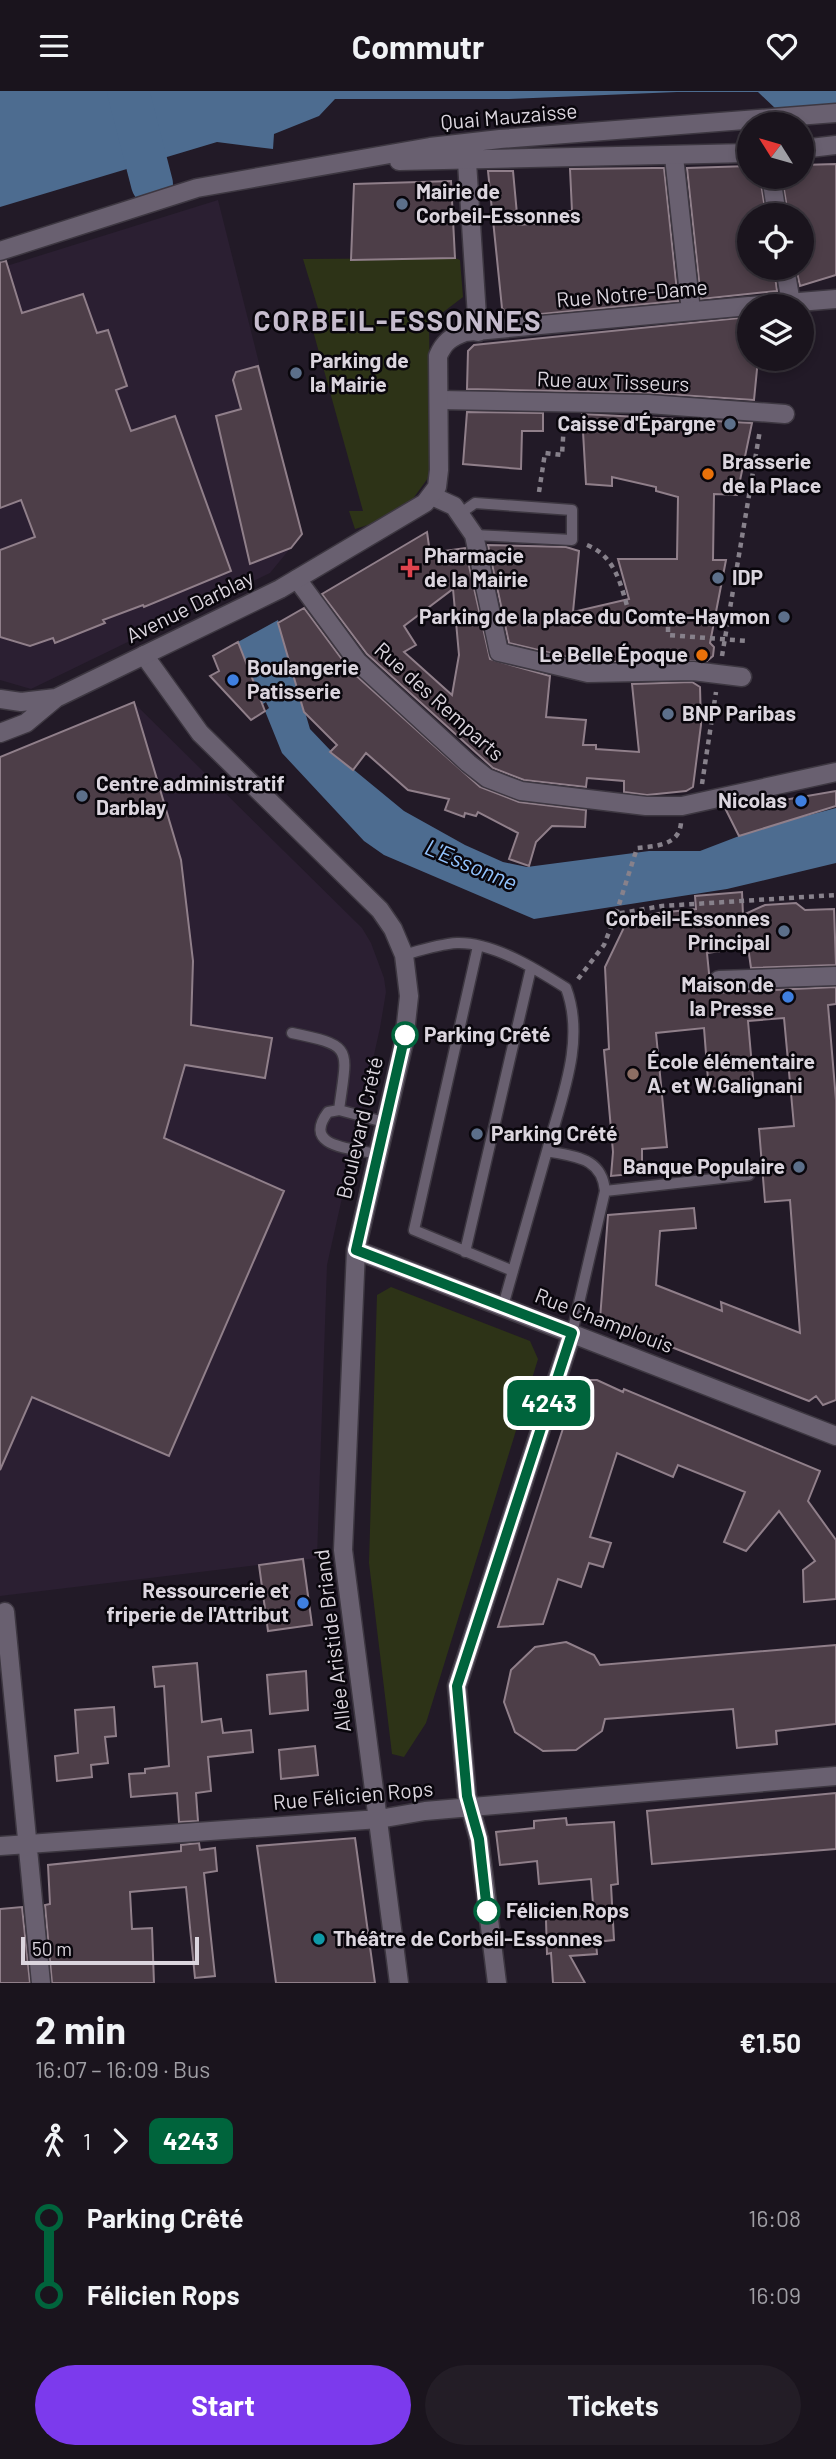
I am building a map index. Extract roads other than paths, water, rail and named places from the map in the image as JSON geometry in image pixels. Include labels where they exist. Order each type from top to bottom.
[{"type":"street","name":"Quai Mauzaisse","points":[[0,251],[197,188],[355,161],[500,139],[836,113]]},
{"type":"street","points":[[814,148],[836,145]]},
{"type":"street","name":"Quai Mauzaisse","points":[[355,161],[467,162],[737,154]]},
{"type":"street","points":[[674,157],[691,311]]},
{"type":"street","points":[[467,162],[478,332]]},
{"type":"street","name":"Rue Notre-Dame","points":[[814,301],[836,299]]},
{"type":"street","name":"Rue Notre-Dame","points":[[440,400],[438,356],[443,345],[453,336],[737,307]]},
{"type":"street","points":[[440,400],[439,470],[432,496],[446,501],[461,513],[474,535],[496,648],[503,654],[589,673],[693,671],[742,677]]},
{"type":"street","name":"Rue aux Tisseurs","points":[[440,400],[763,411],[785,414]]},
{"type":"street","name":"Avenue Darblay","points":[[0,733],[26,723],[56,698],[343,554],[417,509],[432,496]]},
{"type":"street","name":"Rue des Remparts","points":[[297,579],[358,662],[487,778],[521,791],[582,800],[691,804],[836,772]]},
{"type":"street","name":"Boulevard Crété","points":[[144,655],[200,733],[380,910],[393,929],[404,955],[408,979],[407,1015],[356,1250]]},
{"type":"street","name":"Avenue Darblay","points":[[0,699],[21,702],[56,698]]},
{"type":"street","points":[[719,981],[836,976]]},
{"type":"street","name":"Rue Champlouis","points":[[356,1250],[836,1436]]},
{"type":"street","name":"Allée Aristide Briand","points":[[356,1250],[343,1550],[399,1983]]},
{"type":"street","points":[[497,1983],[472,1809],[467,1796],[457,1686],[572,1333]]},
{"type":"street","points":[[5,1612],[41,1983]]},
{"type":"street","name":"Rue Félicien Rops","points":[[0,1846],[379,1819],[836,1776]]},
{"type":"lane","points":[[461,513],[475,503],[572,510],[572,540],[474,535]]},
{"type":"lane","points":[[404,955],[458,943],[478,946],[531,968],[566,988],[574,1009],[575,1035],[569,1070],[503,1306]]},
{"type":"lane","points":[[478,946],[414,1230],[513,1271]]},
{"type":"lane","points":[[465,1252],[531,968]]},
{"type":"lane","points":[[292,1033],[334,1041],[341,1047],[344,1056],[339,1109]]},
{"type":"lane","points":[[377,1154],[331,1144],[323,1139],[319,1132],[321,1121],[328,1112],[339,1109],[384,1122]]},
{"type":"lane","points":[[547,1151],[589,1160],[601,1174],[605,1191],[596,1243],[572,1333]]},
{"type":"lane","points":[[605,1191],[749,1175]]},
{"type":"water","points":[[0,91],[836,91],[836,104],[776,109],[758,92],[677,92],[509,99],[335,99],[319,116],[274,134],[273,149],[217,142],[0,207]]},
{"type":"water","points":[[278,620],[310,729],[331,751],[404,811],[465,845],[503,862],[527,867],[649,851],[700,851],[760,828],[836,808],[836,863],[727,889],[534,919],[384,855],[364,841],[282,753],[265,711],[269,708],[266,702],[263,704],[238,642]]},
{"type":"waterway","name":"L'Essonne","points":[[128,91],[152,184]]},
{"type":"place","name":"Mairie de Corbeil-Essonnes","points":[[402,204]]},
{"type":"place","name":"Parking de la Mairie","points":[[296,373]]},
{"type":"place","name":"Caisse d'Épargne","points":[[730,424]]},
{"type":"place","name":"Brasserie de la Place","points":[[708,474]]},
{"type":"place","name":"Pharmacie de la Mairie","points":[[410,568]]},
{"type":"place","name":"IDP","points":[[718,578]]},
{"type":"place","name":"Parking de la place du Comte-Haymon","points":[[784,617]]},
{"type":"place","name":"Le Belle Époque","points":[[702,655]]},
{"type":"place","name":"Boulangerie Patisserie","points":[[233,680]]},
{"type":"place","name":"BNP Paribas","points":[[668,714]]},
{"type":"place","name":"Centre administratif Darblay","points":[[82,796]]},
{"type":"place","name":"Nicolas","points":[[801,801]]},
{"type":"place","name":"Corbeil-Essonnes Principal","points":[[784,931]]},
{"type":"place","name":"Maison de la Presse","points":[[788,997]]},
{"type":"place","name":"Parking Crêté","points":[[405,1035]]},
{"type":"place","name":"École élémentaire A. et W.Galignani","points":[[633,1074]]},
{"type":"place","name":"Parking Crété","points":[[477,1134]]},
{"type":"place","name":"Banque Populaire","points":[[799,1167]]},
{"type":"place","name":"Ressourcerie et friperie de l'Attribut","points":[[303,1603]]},
{"type":"place","name":"Félicien Rops","points":[[487,1911]]},
{"type":"place","name":"Théâtre de Corbeil-Essonnes","points":[[319,1939]]},
{"type":"district","name":"CORBEIL-ESSONNES","points":[[398,321]]}]
